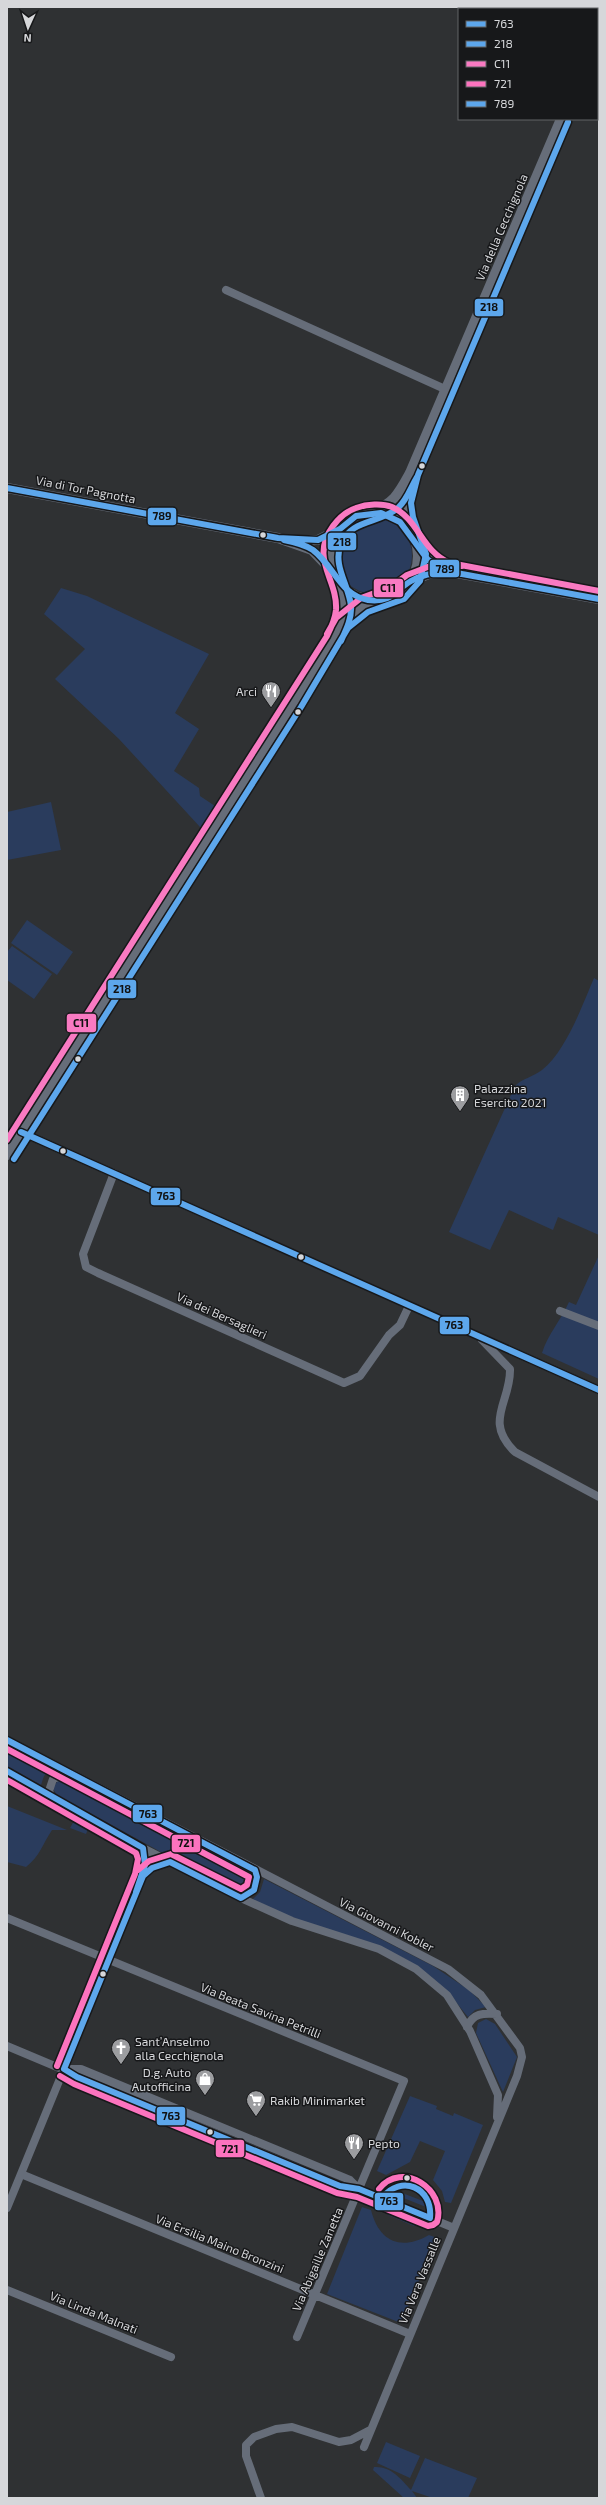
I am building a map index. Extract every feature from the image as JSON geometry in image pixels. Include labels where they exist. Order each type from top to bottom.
[{"type":"street","name":"Via della Cecchignola","points":[[342,623],[344,608],[339,584],[333,572],[331,546],[340,528],[352,518],[370,513],[391,503],[410,472],[447,390],[561,120]]},
{"type":"street","points":[[226,290],[447,390]]},
{"type":"street","name":"Via della Cecchignola","points":[[7,1155],[342,623],[353,613],[376,600],[395,594],[410,582],[416,567],[416,545],[408,530],[403,503],[410,472]]},
{"type":"street","name":"Via di Tor Pagnotta","points":[[7,488],[278,538],[314,540],[340,528]]},
{"type":"street","name":"Via della Cecchignola","points":[[370,513],[381,513],[393,517],[408,530]]},
{"type":"street","name":"Via di Tor Pagnotta","points":[[278,538],[312,550],[333,572]]},
{"type":"street","points":[[416,545],[434,564],[451,572],[599,599]]},
{"type":"street","points":[[410,582],[429,574],[451,572]]},
{"type":"street","name":"Via della Cecchignola","points":[[339,584],[356,596],[376,600]]},
{"type":"street","points":[[21,1132],[599,1390]]},
{"type":"street","name":"Via dei Bersaglieri","points":[[114,1173],[83,1254],[83,1261],[86,1267],[142,1293],[344,1383],[360,1376],[389,1335],[400,1325],[409,1306]]},
{"type":"street","points":[[560,1311],[599,1326]]},
{"type":"street","points":[[480,1338],[510,1369],[499,1415],[506,1443],[515,1452],[599,1497]]},
{"type":"street","name":"Via Giovanni Kobler","points":[[7,1740],[255,1870],[448,1968],[472,1986],[496,2014],[520,2048],[522,2057],[515,2082],[496,2122]]},
{"type":"street","name":"Via Giovanni Kobler","points":[[7,1771],[52,1798],[143,1848],[241,1898],[283,1917],[379,1949],[403,1960],[441,1989],[467,2027],[498,2095],[496,2122]]},
{"type":"street","name":"Via Giovanni Kobler","points":[[52,1798],[50,1784],[57,1776],[74,1777],[91,1784]]},
{"type":"street","points":[[7,2208],[143,1876],[146,1858],[143,1848]]},
{"type":"street","points":[[143,1876],[152,1868],[170,1862]]},
{"type":"street","points":[[241,1898],[254,1890],[257,1877],[255,1870]]},
{"type":"street","name":"Via Beata Savina Petrilli","points":[[7,1918],[404,2081]]},
{"type":"street","points":[[467,2027],[472,2019],[479,2014],[496,2014]]},
{"type":"street","points":[[7,2046],[77,2077],[261,2153],[347,2188],[359,2189],[454,2228]]},
{"type":"street","points":[[64,2070],[80,2069],[350,2180],[359,2189]]},
{"type":"street","name":"Via Abigaille Zanetta","points":[[297,2337],[404,2081]]},
{"type":"street","name":"Via Vera Vassalle","points":[[364,2447],[496,2122]]},
{"type":"street","points":[[261,2153],[264,2144]]},
{"type":"street","name":"Via Ersilia Maino Bronzini","points":[[21,2174],[410,2334]]},
{"type":"street","name":"Via Linda Malnati","points":[[7,2290],[171,2357]]},
{"type":"street","points":[[261,2498],[246,2456],[246,2445],[250,2439],[270,2431],[292,2427],[339,2442],[352,2440],[370,2430]]},
{"type":"shaded area","points":[[374,518],[388,521],[401,529],[409,542],[412,556],[409,570],[401,583],[388,591],[374,594],[360,591],[347,583],[339,570],[336,556],[339,542],[347,529],[360,521]]},
{"type":"shaded area","points":[[61,588],[87,596],[209,654],[175,713],[199,729],[174,771],[199,788],[200,796],[218,808],[205,829],[200,827],[119,739],[55,679],[85,649],[44,614]]},
{"type":"shaded area","points":[[51,802],[61,850],[7,860],[7,812]]},
{"type":"shaded area","points":[[27,920],[73,952],[57,975],[11,943]]},
{"type":"shaded area","points":[[12,946],[52,974],[34,999],[7,980],[7,952]]},
{"type":"shaded area","points":[[594,978],[599,981],[599,1235],[558,1217],[553,1230],[509,1210],[490,1250],[449,1232],[515,1086],[521,1081],[542,1070],[559,1052],[579,1014]]},
{"type":"shaded area","points":[[599,1255],[599,1379],[542,1353],[569,1302],[576,1305]]},
{"type":"shaded area","points":[[7,1746],[51,1769],[44,1776],[41,1785],[7,1766]]},
{"type":"shaded area","points":[[59,1780],[65,1781],[141,1820],[147,1818],[243,1868],[249,1874],[251,1881],[247,1887],[241,1889],[180,1858],[170,1857],[57,1795],[53,1789],[54,1785]]},
{"type":"shaded area","points":[[7,1806],[67,1830],[52,1830],[38,1854],[26,1867],[7,1862]]},
{"type":"shaded area","points":[[75,1819],[89,1827],[86,1834],[70,1828]]},
{"type":"shaded area","points":[[264,1879],[433,1966],[469,1990],[486,2007],[475,2010],[468,2017],[450,1995],[432,1978],[415,1965],[397,1955],[301,1921],[252,1900],[260,1892]]},
{"type":"shaded area","points":[[486,2019],[495,2024],[517,2057],[503,2092],[476,2033],[478,2023]]},
{"type":"shaded area","points":[[410,2096],[437,2106],[436,2109],[453,2116],[454,2113],[483,2125],[451,2203],[445,2202],[442,2191],[433,2180],[445,2151],[420,2141],[410,2162],[386,2175],[377,2171]]},
{"type":"shaded area","points":[[397,2191],[423,2201],[426,2207],[391,2193]]},
{"type":"shaded area","points":[[362,2207],[371,2210],[380,2230],[385,2236],[392,2240],[400,2243],[409,2242],[419,2240],[429,2235],[437,2238],[401,2323],[327,2294]]},
{"type":"shaded area","points":[[386,2209],[420,2222],[414,2226],[388,2215]]},
{"type":"shaded area","points":[[386,2442],[420,2456],[410,2478],[377,2463]]},
{"type":"shaded area","points":[[425,2458],[477,2478],[468,2498],[433,2498],[412,2491],[417,2498],[404,2498],[373,2470],[374,2467],[385,2468],[399,2477],[411,2490]]},
{"type":"transit line","name":"218","points":[[14,1159],[301,707],[348,628],[368,612],[404,599],[420,581],[426,554],[413,517],[411,503],[418,475],[568,122]]},
{"type":"transit line","name":"218","points":[[341,641],[351,615],[350,598],[338,560],[341,544],[351,530],[391,513],[398,508],[417,477]]},
{"type":"transit line","name":"789","points":[[7,488],[278,538],[318,540],[340,529],[356,516],[381,513],[400,522],[428,560],[451,572],[599,599]]},
{"type":"transit line","name":"C11","points":[[7,1140],[327,636],[334,621],[336,610],[333,588],[324,559],[324,549],[326,538],[333,526],[341,518],[349,511],[360,507],[374,504],[392,507],[401,512],[408,519],[432,551],[440,558],[450,563],[599,591]]},
{"type":"transit line","name":"789","points":[[284,540],[295,542],[313,550],[327,564],[344,586],[358,597],[368,600],[383,600],[388,598],[411,581],[430,574],[462,574]]},
{"type":"transit line","name":"C11","points":[[327,634],[336,618],[361,598],[391,587],[407,575],[433,565],[462,566]]},
{"type":"transit line","name":"763","points":[[21,1132],[599,1390]]},
{"type":"transit line","name":"763","points":[[7,1740],[255,1870],[257,1877],[254,1890],[241,1898],[170,1862],[152,1868],[143,1876],[64,2069]]},
{"type":"transit line","name":"721","points":[[7,1749],[249,1877],[247,1885],[241,1889],[171,1854],[149,1861],[138,1870]]},
{"type":"transit line","name":"763","points":[[7,1771],[143,1848],[145,1865],[136,1892]]},
{"type":"transit line","name":"721","points":[[7,1780],[136,1853],[138,1859],[135,1874],[57,2066]]},
{"type":"transit line","name":"763","points":[[64,2069],[77,2077],[340,2186],[359,2189],[430,2218],[430,2207],[426,2198],[414,2187],[398,2187],[390,2191],[382,2198]]},
{"type":"transit line","name":"721","points":[[60,2076],[74,2084],[337,2193],[357,2197],[428,2226],[437,2222],[438,2210],[435,2199],[429,2189],[420,2182],[410,2178],[399,2177],[389,2181],[379,2189]]},
{"type":"place","name":"Arci","points":[[271,708]]},
{"type":"place","name":"Palazzina Esercito 2021","points":[[460,1112]]},
{"type":"place","name":"Sant’Anselmo alla Cecchignola","points":[[121,2065]]},
{"type":"place","name":"D.g. Auto Autofficina","points":[[205,2096]]},
{"type":"place","name":"Rakib Minimarket","points":[[256,2117]]},
{"type":"place","name":"Pepto","points":[[354,2160]]}]
